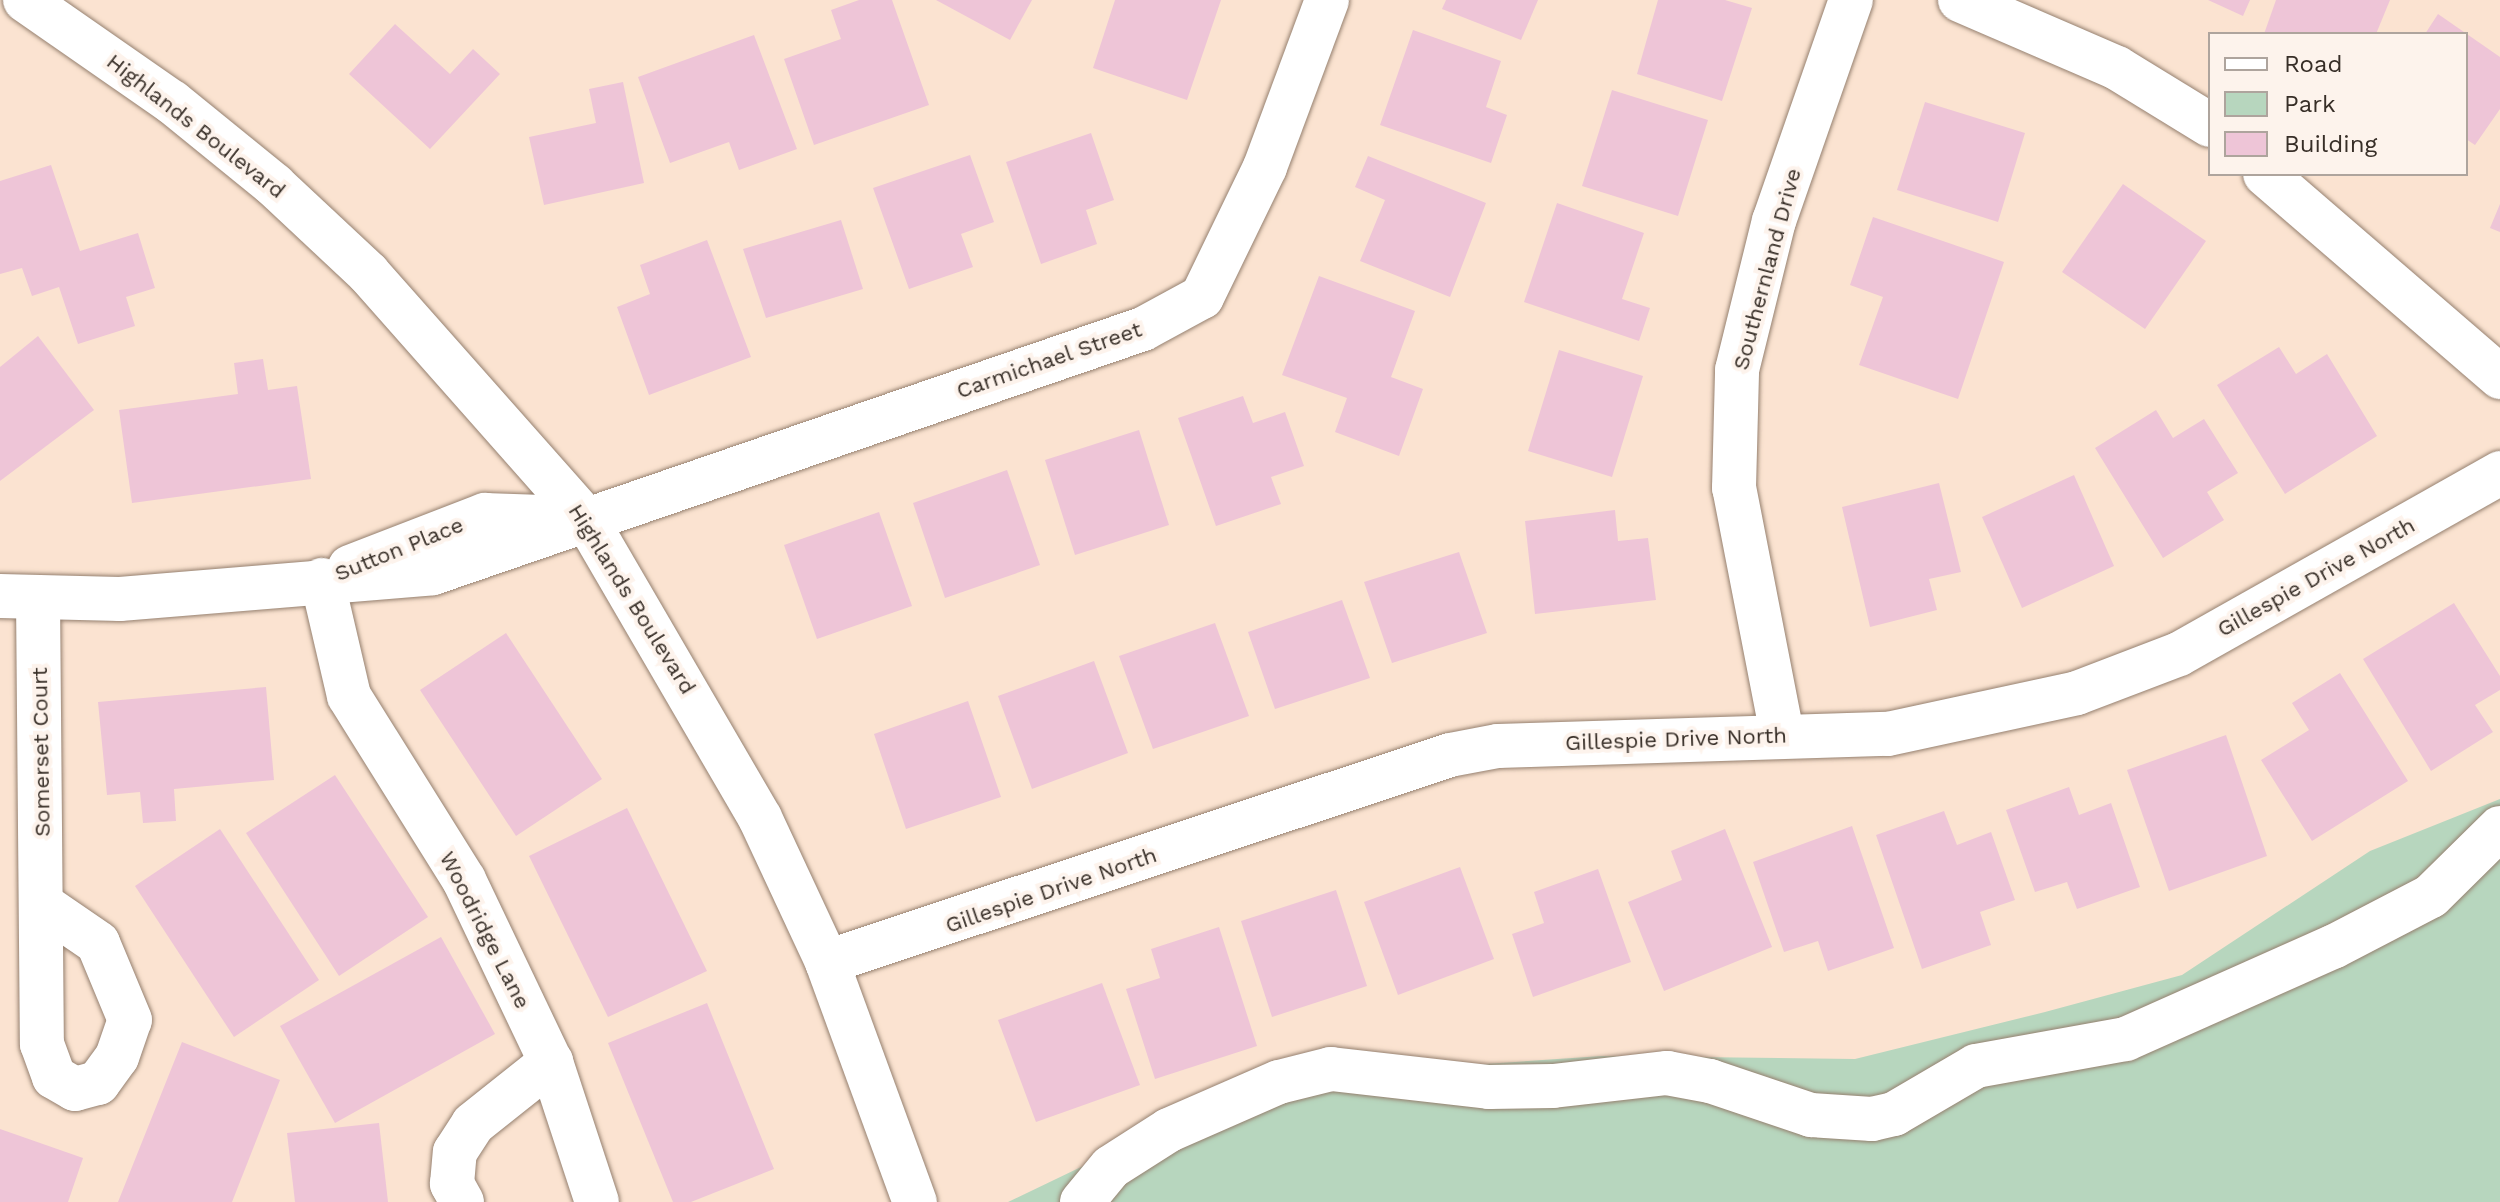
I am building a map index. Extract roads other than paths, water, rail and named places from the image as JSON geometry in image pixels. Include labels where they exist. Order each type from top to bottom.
[{"type":"street","name":"Highlands Boulevard","points":[[25,0],[172,102],[316,224],[400,308],[586,519],[720,741],[827,962],[915,1202]]},
{"type":"street","name":"Carmichael Street","points":[[586,519],[1143,329],[1202,297],[1265,167],[1327,0]]},
{"type":"street","name":"Southernland Drive","points":[[1782,734],[1734,488],[1737,370],[1774,221],[1851,0]]},
{"type":"street","points":[[1960,0],[2117,68],[2208,124]]},
{"type":"street","points":[[2267,176],[2500,377]]},
{"type":"street","name":"Gillespie Drive North","points":[[827,962],[1450,755],[1498,746],[1782,734],[1888,734],[2077,693],[2179,654],[2500,473]]},
{"type":"street","name":"Sutton Place","points":[[19,597],[120,599],[433,573],[520,547],[586,519]]},
{"type":"street","name":"Woodridge Lane","points":[[322,580],[349,696],[464,880],[551,1062],[597,1202]]},
{"type":"street","name":"Somerset Court","points":[[19,597],[44,906]]},
{"type":"street","points":[[1082,1202],[1111,1167],[1169,1130],[1279,1082],[1331,1069],[1489,1087],[1553,1086],[1667,1073],[1710,1081],[1811,1115],[1872,1119],[1894,1114],[1976,1066],[2126,1039],[2333,947],[2431,896],[2500,828]]},
{"type":"street","points":[[462,1202],[452,1184],[455,1152],[473,1124],[551,1062]]}]
